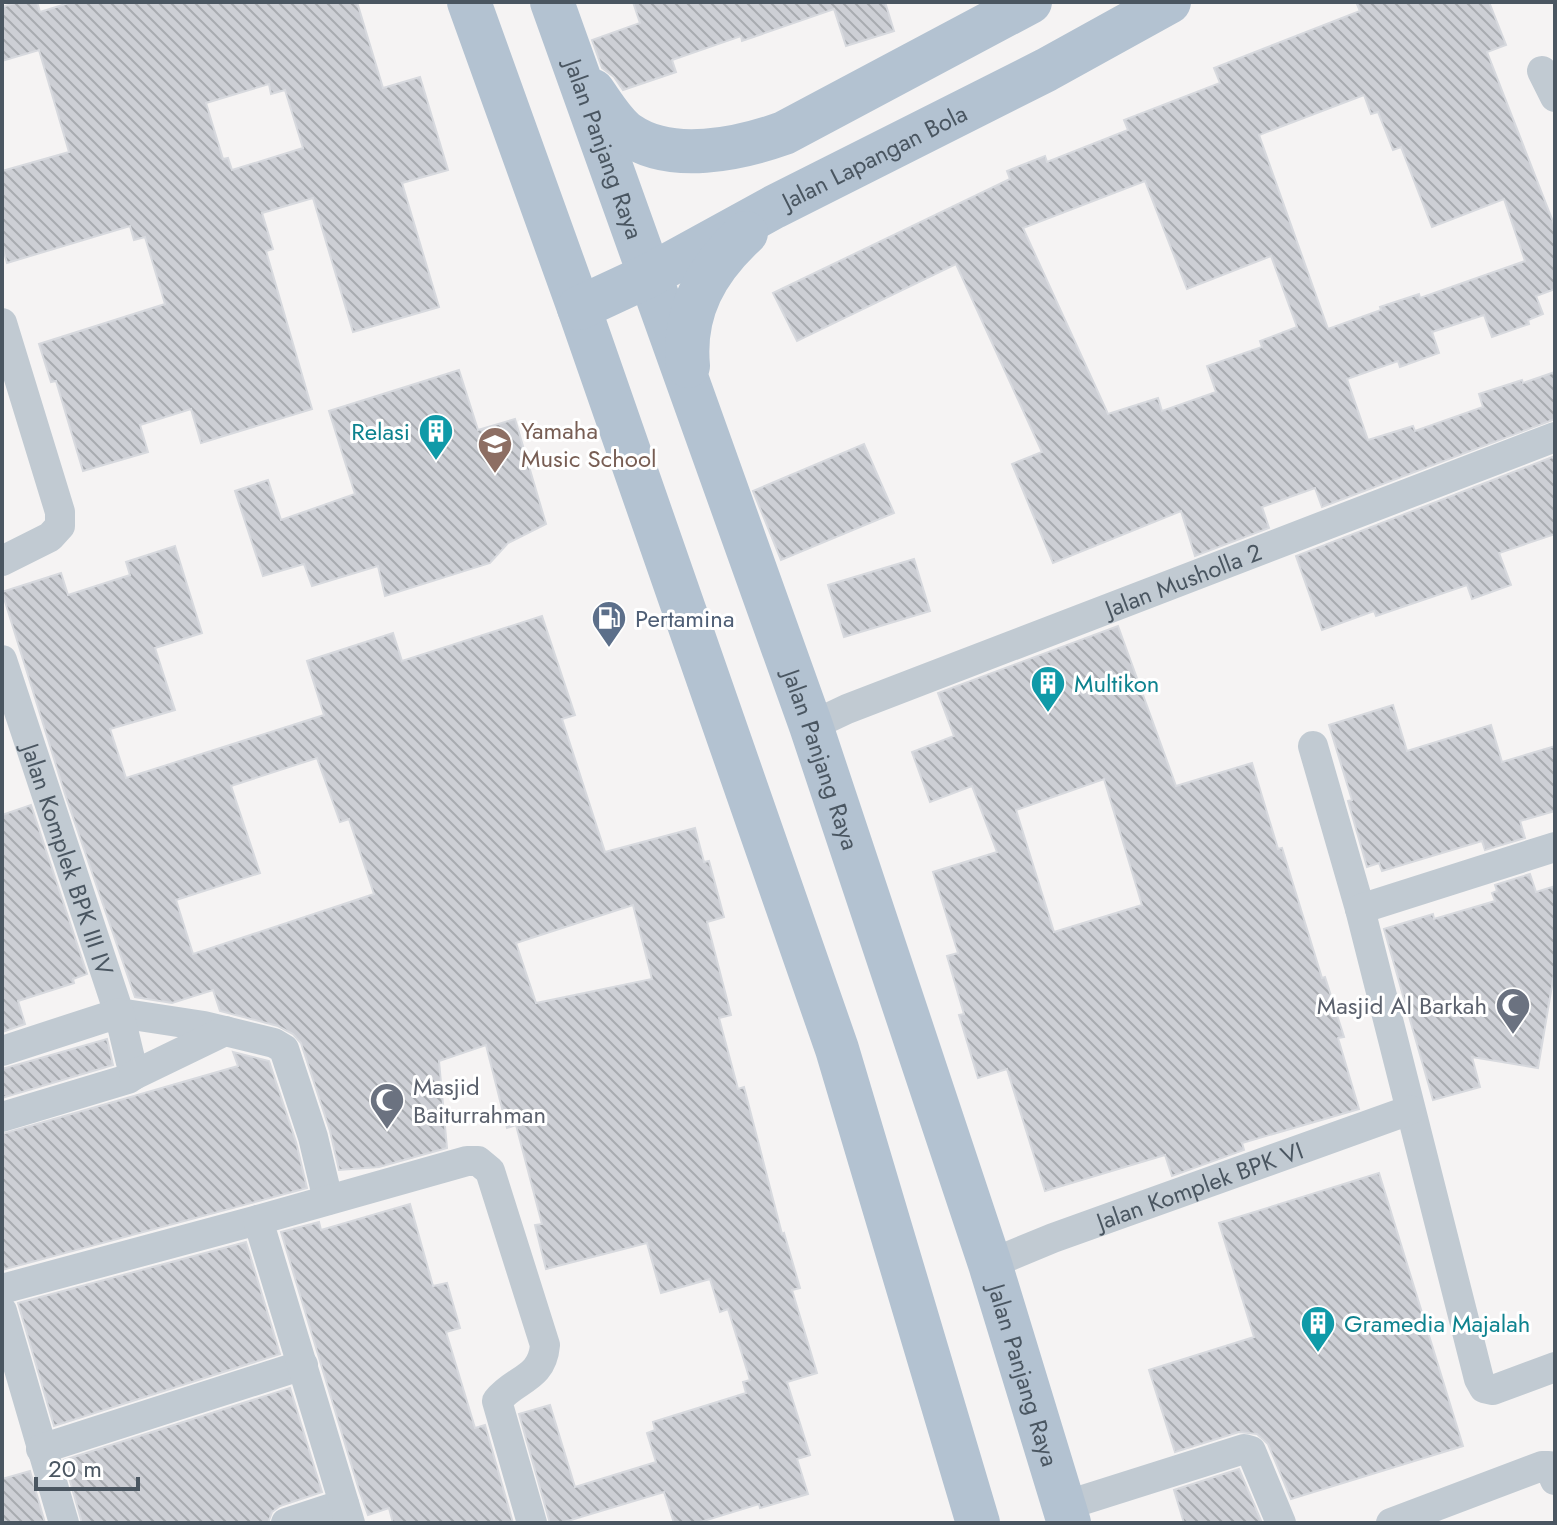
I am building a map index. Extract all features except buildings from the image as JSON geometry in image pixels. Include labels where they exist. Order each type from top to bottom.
[{"type":"main road","points":[[469,2],[837,1049],[978,1523]]},
{"type":"main road","name":"Jalan Panjang Raya","points":[[552,2],[811,726],[990,1264],[1067,1515]]},
{"type":"main road","points":[[573,63],[627,133],[646,142],[686,152],[724,149],[757,143],[784,133],[1030,2]]},
{"type":"main road","name":"Jalan Lapangan Bola","points":[[579,308],[650,275],[774,207],[1046,70],[1169,2]]},
{"type":"main road","points":[[690,385],[686,342],[700,294],[728,249],[774,207]]},
{"type":"main road","points":[[596,360],[597,345],[605,330],[625,318],[649,320],[674,342]]},
{"type":"street","points":[[2,323],[60,512],[60,526],[36,546],[2,561]]},
{"type":"street","name":"Jalan Musholla 2","points":[[811,726],[847,709],[1555,437]]},
{"type":"street","name":"Jalan Komplek BPK III IV","points":[[2,660],[119,1013],[134,1075]]},
{"type":"street","points":[[1313,746],[1360,909],[1479,1379],[1484,1388],[1493,1390],[1555,1367]]},
{"type":"street","points":[[1360,909],[1555,847]]},
{"type":"street","points":[[2,1051],[119,1013],[225,1031],[274,1043],[284,1049],[313,1137],[328,1200]]},
{"type":"street","points":[[2,1117],[128,1079],[225,1031]]},
{"type":"street","name":"Jalan Komplek BPK VI","points":[[990,1264],[1053,1238],[1410,1110]]},
{"type":"street","points":[[2,1289],[467,1161],[478,1161],[490,1171],[545,1345],[538,1369],[499,1397],[496,1406],[532,1523]]},
{"type":"street","points":[[258,1220],[347,1514],[286,1523]]},
{"type":"street","points":[[2,1311],[64,1523]]},
{"type":"street","points":[[41,1449],[303,1365]]},
{"type":"street","points":[[1067,1515],[1244,1449],[1251,1451],[1281,1523]]},
{"type":"street","points":[[1391,1523],[1542,1466],[1549,1466],[1555,1480]]},
{"type":"place","name":"Relasi","points":[[436,462]]},
{"type":"place","name":"Yamaha Music School","points":[[495,475]]},
{"type":"place","name":"Pertamina","points":[[609,649]]},
{"type":"place","name":"Multikon","points":[[1048,714]]},
{"type":"place","name":"Masjid Al Barkah","points":[[1513,1036]]},
{"type":"place","name":"Masjid Baiturrahman","points":[[387,1131]]},
{"type":"place","name":"Gramedia Majalah","points":[[1318,1354]]}]
